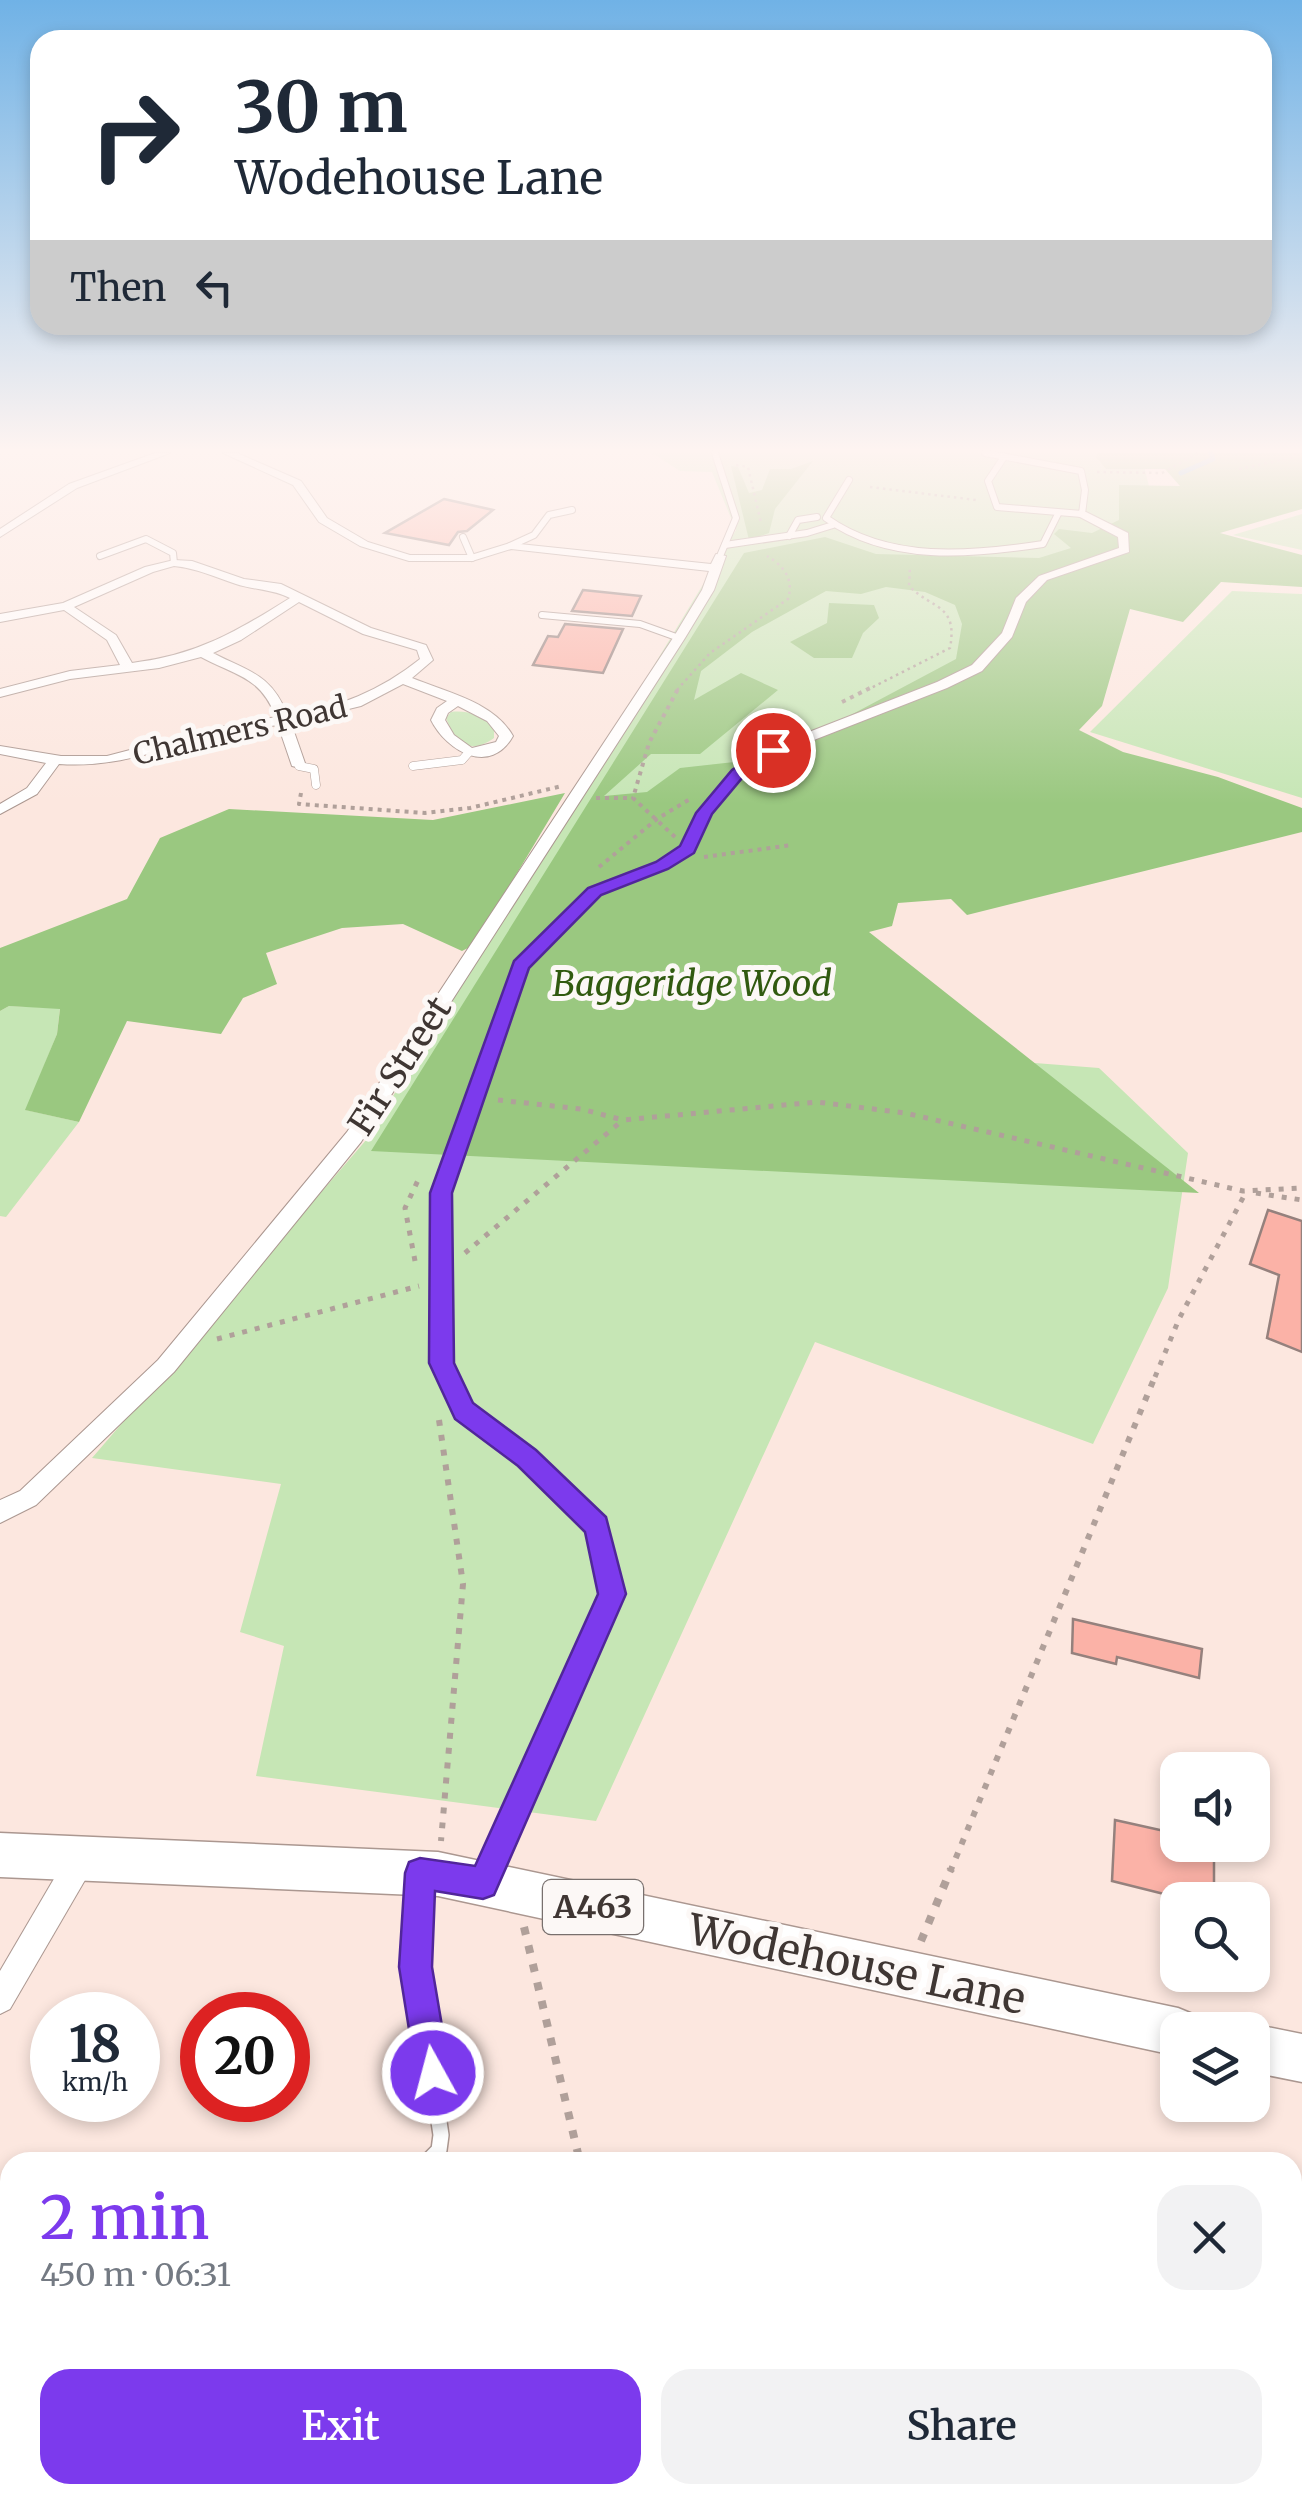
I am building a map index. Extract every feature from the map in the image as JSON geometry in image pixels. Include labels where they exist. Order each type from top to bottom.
[{"type":"main road","name":"Wodehouse Lane","points":[[0,1854],[429,1874],[1160,2028]]},
{"type":"main road","points":[[1270,2052],[1302,2058]]},
{"type":"street","points":[[0,618],[66,606],[152,570]]},
{"type":"street","points":[[207,570],[301,596],[367,631],[422,648],[427,660],[404,680],[455,702],[494,719],[504,728],[501,745],[469,752],[455,748],[446,739],[438,720],[442,711],[455,702]]},
{"type":"street","name":"Fir Street","points":[[0,1512],[28,1498],[180,1348],[354,1137],[679,638],[708,590],[715,570]]},
{"type":"street","points":[[499,1886],[612,1594],[596,1526],[527,1458],[464,1411],[442,1363],[441,1193],[521,966],[594,892],[662,865],[688,849],[704,813],[738,774],[773,750],[977,668],[1008,634],[1020,601],[1043,578],[1067,570]]},
{"type":"street","points":[[0,693],[70,675],[204,652],[238,637],[301,596]]},
{"type":"street","points":[[66,606],[106,630],[124,651],[127,667]]},
{"type":"street","points":[[204,652],[218,664],[257,679],[269,690],[299,766]]},
{"type":"street","name":"Chalmers Road","points":[[0,750],[56,760],[118,759],[223,730],[284,722],[358,704],[404,680]]},
{"type":"street","points":[[0,810],[32,791],[56,760]]},
{"type":"street","points":[[0,1998],[82,1858]]},
{"type":"lane","points":[[542,615],[640,624],[679,638]]},
{"type":"lane","points":[[413,766],[462,760],[469,752]]},
{"type":"lane","points":[[299,766],[314,768],[316,785]]},
{"type":"lane","points":[[429,1874],[416,1967],[441,2134],[437,2152]]},
{"type":"path","points":[[633,798],[641,758],[680,687],[702,659],[788,598],[792,589],[785,570]]},
{"type":"path","points":[[836,705],[950,648],[953,631],[944,608],[909,586],[909,570]]},
{"type":"path","points":[[299,766],[305,777],[299,804],[425,813],[470,808],[558,785],[578,793],[633,798],[688,849],[709,859],[792,845]]},
{"type":"path","points":[[592,872],[657,820],[705,790]]},
{"type":"path","points":[[474,1098],[581,1108],[622,1120],[817,1102],[905,1114],[1176,1172],[1243,1191],[1302,1200]]},
{"type":"path","points":[[180,1348],[420,1286],[442,1272],[622,1120]]},
{"type":"path","points":[[1243,1191],[1302,1188]]},
{"type":"path","points":[[906,1976],[1180,1318],[1243,1191]]},
{"type":"path","points":[[420,1286],[423,1304]]},
{"type":"path","points":[[429,1874],[463,1584],[439,1416]]},
{"type":"path","points":[[499,1886],[577,2152]]},
{"type":"green space","points":[[712,570],[1131,570],[773,902],[1022,1062],[1099,1068],[1188,1153],[1168,1288],[1093,1444],[815,1342],[596,1821],[256,1776],[284,1646],[240,1632],[281,1484],[92,1458],[367,1139]]},
{"type":"green space","name":"Baggeridge Wood","points":[[733,570],[1302,570],[1302,587],[1221,582],[1183,622],[1130,609],[1102,706],[1079,730],[1123,752],[1218,777],[1302,808],[1302,832],[967,915],[951,899],[898,903],[892,926],[869,932],[1199,1193],[371,1151]],"holes":[[[886,587],[925,592],[955,605],[962,624],[956,659],[770,758],[680,768],[647,792],[604,796],[651,754],[700,754],[778,690],[741,673],[694,700],[701,671],[752,632],[826,591],[861,594]]]},
{"type":"green space","points":[[1232,591],[1302,594],[1302,798],[1090,732]]},
{"type":"green space","points":[[829,603],[874,605],[879,618],[863,633],[852,658],[814,658],[790,642],[827,623]]},
{"type":"green space","points":[[451,712],[480,717],[494,729],[494,738],[477,746],[464,744],[446,718]]},
{"type":"green space","points":[[565,793],[474,945],[462,951],[403,924],[342,928],[266,953],[277,984],[243,998],[221,1034],[127,1021],[79,1122],[25,1110],[57,1034],[60,1009],[9,1006],[0,1011],[0,948],[127,899],[160,838],[229,809],[433,820]]},
{"type":"green space","points":[[9,1006],[60,1008],[57,1034],[26,1110],[79,1122],[6,1217],[0,1216],[0,1011]]},
{"type":"building","points":[[583,590],[641,596],[632,616],[572,611]]},
{"type":"building","points":[[565,624],[623,629],[603,673],[533,665],[548,636],[558,637]]},
{"type":"building","points":[[1268,1210],[1302,1221],[1302,1352],[1267,1338],[1279,1275],[1250,1264]]},
{"type":"building","points":[[1073,1619],[1202,1649],[1199,1678],[1117,1657],[1116,1664],[1072,1653]]},
{"type":"building","points":[[1115,1820],[1160,1830],[1160,1862],[1214,1862],[1214,1882],[1160,1882],[1160,1893],[1112,1881]]},
{"type":"route","points":[[433,2073],[416,1967],[420,1873],[483,1884],[612,1594],[596,1526],[527,1458],[464,1411],[442,1363],[441,1193],[521,966],[594,892],[662,865],[688,849],[704,813],[738,774],[773,750]]}]
